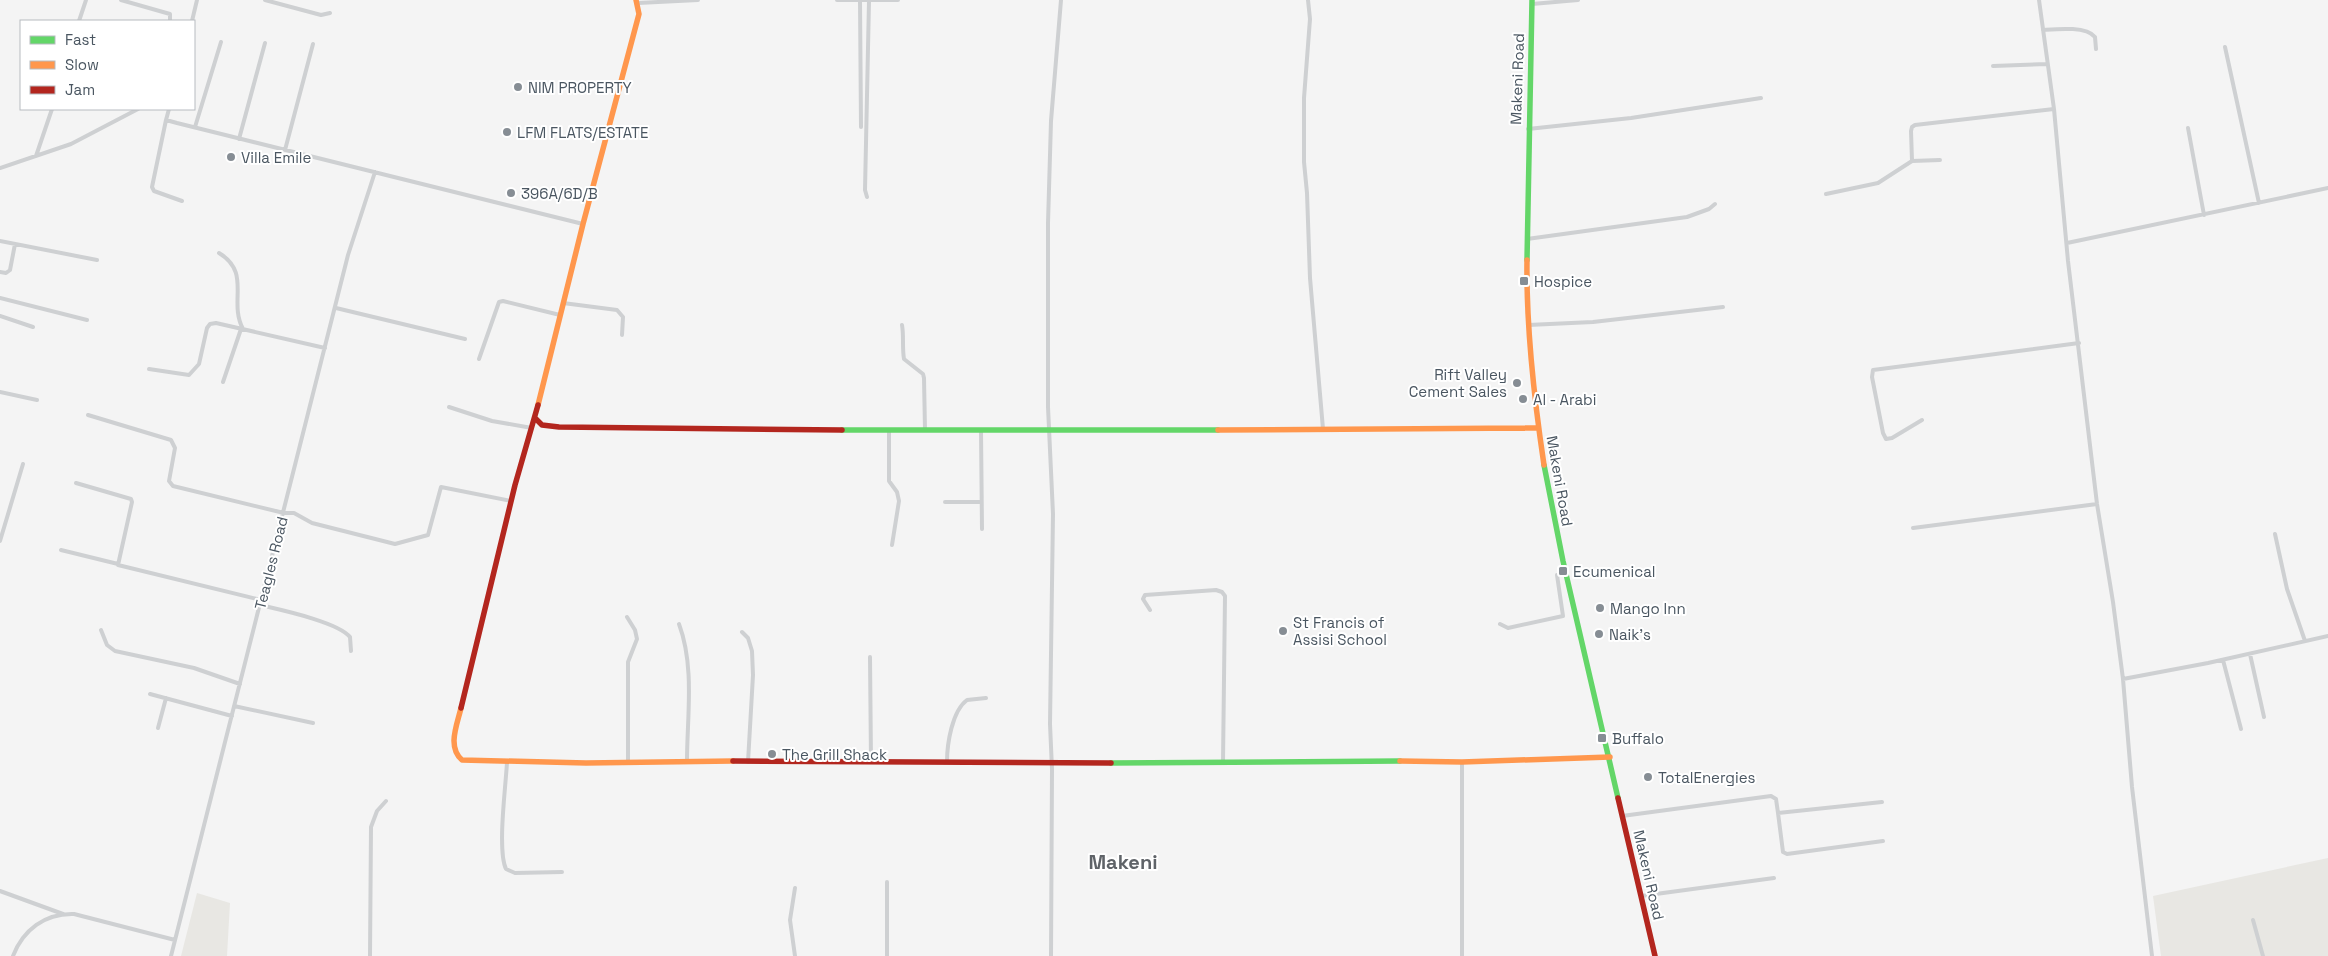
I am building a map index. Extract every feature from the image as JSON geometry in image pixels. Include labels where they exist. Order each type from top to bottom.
[{"type":"street","points":[[79,20],[86,0]]},
{"type":"street","points":[[121,0],[168,13],[171,16],[170,20]]},
{"type":"street","points":[[192,20],[197,0]]},
{"type":"street","points":[[265,0],[321,15],[330,13]]},
{"type":"street","points":[[698,0],[637,2],[639,14],[583,224],[535,418],[511,501],[473,666],[454,734],[456,755],[462,760],[507,762],[687,761],[1051,764],[1462,762],[1610,758]]},
{"type":"street","points":[[837,0],[898,0]]},
{"type":"street","points":[[1051,956],[1053,514],[1049,431],[1048,223],[1051,121],[1061,0]]},
{"type":"street","points":[[1308,0],[1310,19],[1304,98],[1304,162],[1310,278],[1323,429]]},
{"type":"street","points":[[1532,2],[1578,0]]},
{"type":"street","points":[[2039,0],[2054,109],[2066,243],[2097,504],[2123,679],[2133,797],[2152,956]]},
{"type":"street","points":[[860,1],[861,127]]},
{"type":"street","points":[[867,197],[865,190],[869,1]]},
{"type":"street","name":"Makeni Road","points":[[1532,2],[1526,239],[1528,325],[1538,428],[1548,490],[1566,574],[1655,956]]},
{"type":"street","points":[[2043,30],[2076,31],[2092,34],[2095,38],[2096,49]]},
{"type":"street","points":[[195,127],[221,42]]},
{"type":"street","points":[[239,139],[265,42]]},
{"type":"street","points":[[285,150],[313,44]]},
{"type":"street","points":[[2225,47],[2259,203]]},
{"type":"street","points":[[1992,66],[2047,64]]},
{"type":"street","points":[[1528,129],[1622,119],[1761,98]]},
{"type":"street","points":[[1912,161],[1911,131],[1915,125],[2054,109]]},
{"type":"street","points":[[36,156],[52,110]]},
{"type":"street","points":[[0,168],[71,144],[136,110]]},
{"type":"street","points":[[169,110],[152,187],[154,190],[182,201]]},
{"type":"street","points":[[166,120],[583,224]]},
{"type":"street","points":[[2188,128],[2204,214]]},
{"type":"street","points":[[1826,194],[1878,183],[1912,161],[1940,160]]},
{"type":"street","name":"Teagles Road","points":[[171,956],[358,218],[374,172]]},
{"type":"street","points":[[2066,243],[2328,188]]},
{"type":"street","points":[[1526,239],[1687,217],[1709,209],[1715,204]]},
{"type":"street","points":[[0,241],[97,260]]},
{"type":"street","points":[[0,272],[6,273],[10,270],[15,244]]},
{"type":"street","points":[[219,253],[229,260],[236,270],[238,309],[242,329],[223,382]]},
{"type":"street","points":[[0,298],[87,320]]},
{"type":"street","points":[[479,359],[499,302],[503,301],[560,315]]},
{"type":"street","points":[[563,303],[617,310],[622,317],[622,335]]},
{"type":"street","points":[[1528,325],[1593,322],[1723,307]]},
{"type":"street","points":[[336,308],[464,339]]},
{"type":"street","points":[[0,316],[33,327]]},
{"type":"street","points":[[149,369],[189,375],[199,364],[206,328],[210,324],[242,329],[326,348]]},
{"type":"street","points":[[902,325],[904,359],[923,374],[924,378],[925,430]]},
{"type":"street","points":[[1922,420],[1892,438],[1886,439],[1883,433],[1872,377],[1873,370],[2079,343]]},
{"type":"street","points":[[0,392],[37,400]]},
{"type":"street","points":[[449,406],[492,421],[532,428]]},
{"type":"street","points":[[88,415],[171,440],[174,448],[169,481],[173,486],[284,513],[294,513],[312,523],[395,544],[428,535],[441,487],[511,501]]},
{"type":"street","points":[[535,418],[538,423],[543,425],[559,427],[981,431],[1538,428]]},
{"type":"street","points":[[889,430],[889,481],[897,492],[899,502],[892,545]]},
{"type":"street","points":[[981,431],[982,530]]},
{"type":"street","points":[[0,541],[23,464]]},
{"type":"street","points":[[76,483],[131,499],[132,502],[118,564]]},
{"type":"street","points":[[945,502],[981,502]]},
{"type":"street","points":[[1913,528],[2097,504]]},
{"type":"street","points":[[2275,534],[2287,589],[2305,641]]},
{"type":"street","points":[[61,550],[261,602],[309,618],[344,632],[350,637],[351,651]]},
{"type":"street","points":[[1500,624],[1508,628],[1563,616],[1557,575],[1566,574]]},
{"type":"street","points":[[1150,610],[1143,599],[1145,595],[1216,590],[1222,592],[1225,596],[1223,762]]},
{"type":"street","points":[[627,618],[635,630],[637,639],[628,662],[628,762]]},
{"type":"street","points":[[679,624],[685,643],[688,684],[687,761]]},
{"type":"street","points":[[102,630],[107,645],[115,651],[194,668],[240,684]]},
{"type":"street","points":[[742,632],[748,638],[752,651],[753,675],[748,762]]},
{"type":"street","points":[[2123,679],[2223,660],[2328,636]]},
{"type":"street","points":[[2250,654],[2264,717]]},
{"type":"street","points":[[870,658],[871,762]]},
{"type":"street","points":[[2223,660],[2241,729]]},
{"type":"street","points":[[150,694],[232,716]]},
{"type":"street","points":[[158,728],[166,698]]},
{"type":"street","points":[[947,762],[949,737],[959,708],[967,700],[986,698]]},
{"type":"street","points":[[234,706],[313,723]]},
{"type":"street","points":[[507,762],[503,810],[503,858],[506,869],[516,873],[562,872]]},
{"type":"street","points":[[1462,762],[1462,956]]},
{"type":"street","points":[[1622,816],[1770,796],[1776,799],[1783,852],[1787,854],[1883,841]]},
{"type":"street","points":[[370,956],[372,826],[377,811],[386,801]]},
{"type":"street","points":[[1778,812],[1882,802]]},
{"type":"street","points":[[1641,896],[1774,878]]},
{"type":"street","points":[[887,882],[887,956]]},
{"type":"street","points":[[795,888],[790,920],[795,956]]},
{"type":"street","points":[[0,891],[63,914]]},
{"type":"street","points":[[13,956],[23,936],[33,927],[49,918],[63,914],[74,914],[175,940]]},
{"type":"street","points":[[2253,920],[2262,956]]},
{"type":"shaded area","points":[[2328,858],[2328,956],[2161,956],[2153,896]]},
{"type":"shaded area","points":[[197,893],[230,903],[227,956],[181,956]]},
{"type":"traffic: fast","points":[[1527,260],[1532,0]]},
{"type":"traffic: fast","points":[[842,430],[1218,430]]},
{"type":"traffic: fast","points":[[1544,465],[1563,561],[1618,798]]},
{"type":"traffic: fast","points":[[1111,763],[1400,761]]},
{"type":"traffic: slow","points":[[538,405],[583,224],[639,14],[636,0]]},
{"type":"traffic: slow","points":[[1527,260],[1531,363],[1544,465]]},
{"type":"traffic: slow","points":[[1218,430],[1538,428]]},
{"type":"traffic: slow","points":[[461,708],[454,742],[457,755],[462,760],[586,763],[733,761]]},
{"type":"traffic: slow","points":[[1400,761],[1462,762],[1610,757]]},
{"type":"traffic: jam","points":[[461,708],[515,485],[538,405]]},
{"type":"traffic: jam","points":[[535,418],[542,425],[559,427],[842,430]]},
{"type":"traffic: jam","points":[[733,761],[1111,763]]},
{"type":"traffic: jam","points":[[1618,798],[1655,956]]},
{"type":"place","name":"NIM PROPERTY","points":[[518,87]]},
{"type":"place","name":"LFM FLATS/ESTATE","points":[[507,132]]},
{"type":"place","name":"Villa Emile","points":[[231,157]]},
{"type":"place","name":"396A/6D/B","points":[[511,193]]},
{"type":"place","name":"Hospice","points":[[1524,281]]},
{"type":"place","name":"Rift Valley Cement Sales","points":[[1517,383]]},
{"type":"place","name":"Al - Arabi","points":[[1523,399]]},
{"type":"place","name":"Ecumenical","points":[[1563,571]]},
{"type":"place","name":"Mango Inn","points":[[1600,608]]},
{"type":"place","name":"St Francis of Assisi School","points":[[1283,631]]},
{"type":"place","name":"Naik's","points":[[1599,634]]},
{"type":"place","name":"Buffalo","points":[[1602,738]]},
{"type":"place","name":"The Grill Shack","points":[[772,754]]},
{"type":"place","name":"TotalEnergies","points":[[1648,777]]},
{"type":"district","name":"Makeni","points":[[1123,862]]}]
